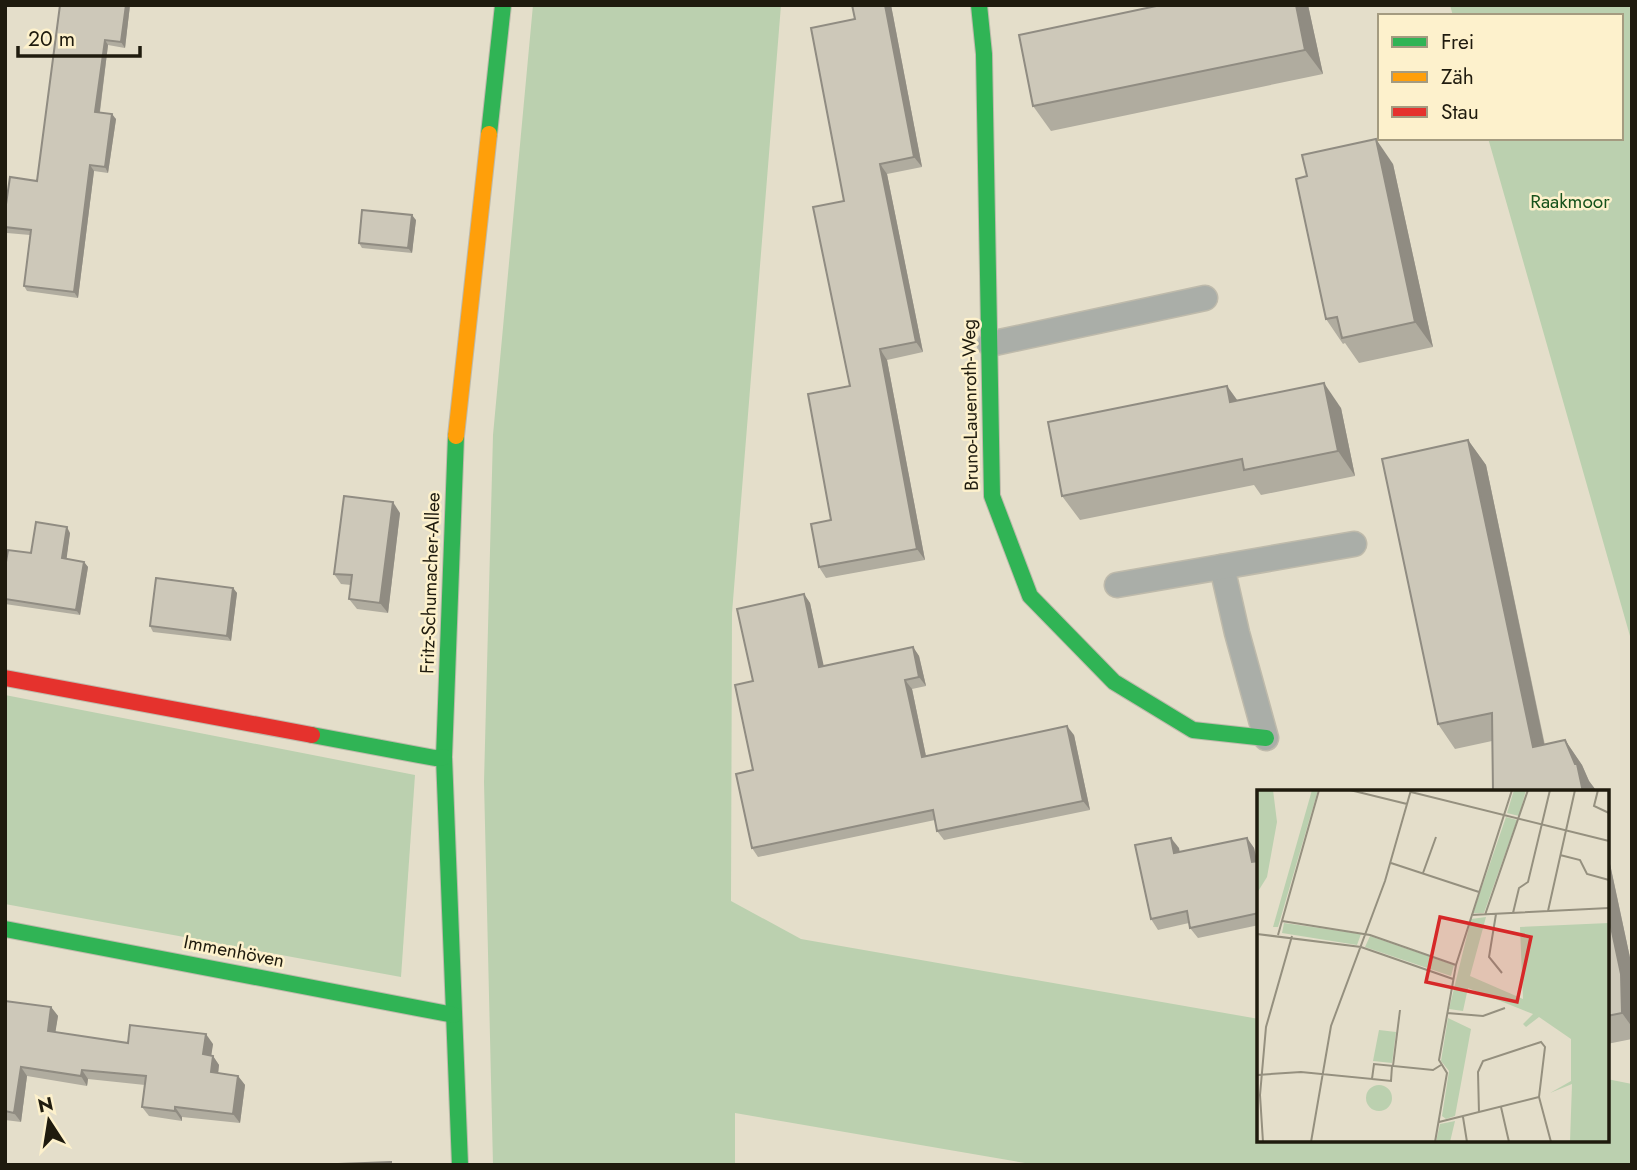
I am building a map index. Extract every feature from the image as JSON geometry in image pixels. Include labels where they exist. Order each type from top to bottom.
[{"type":"street","name":"Fritz-Schumacher-Allee","points":[[460,1165],[444,757],[456,430],[503,5]]},
{"type":"street","name":"Bruno-Lauenroth-Weg","points":[[979,5],[984,54],[992,496],[1030,596],[1114,682],[1194,730],[1266,738]]},
{"type":"street","points":[[5,678],[436,758],[444,757]]},
{"type":"street","name":"Immenhöven","points":[[5,929],[454,1015]]},
{"type":"lane","points":[[990,344],[1205,298]]},
{"type":"lane","points":[[1117,585],[1354,544]]},
{"type":"lane","points":[[1222,567],[1266,738]]},
{"type":"green space","points":[[533,5],[781,5],[732,613],[731,901],[801,939],[1257,1019],[1257,1142],[1609,1142],[1609,1079],[1632,1084],[1632,1165],[1037,1165],[735,1113],[735,1165],[493,1165],[484,782],[493,435]]},
{"type":"green space","name":"Raakmoor","points":[[1450,5],[1632,5],[1632,643],[1489,140],[1623,140],[1623,14],[1452,14]]},
{"type":"green space","points":[[5,695],[415,775],[401,977],[5,904]]},
{"type":"building","points":[[60,5],[126,5],[121,42],[105,40],[95,112],[112,114],[105,167],[90,165],[74,292],[24,286],[31,230],[5,227],[10,177],[37,181]]},
{"type":"building","points":[[852,5],[885,5],[914,157],[880,164],[916,342],[880,349],[917,549],[819,567],[811,524],[831,520],[808,394],[850,386],[813,207],[844,201],[811,28],[855,19]]},
{"type":"building","points":[[1161,5],[1296,5],[1305,50],[1033,106],[1019,35]]},
{"type":"building","points":[[1376,139],[1415,322],[1342,338],[1337,317],[1326,319],[1296,179],[1307,176],[1302,155]]},
{"type":"building","points":[[362,210],[412,215],[408,248],[359,243]]},
{"type":"building","points":[[1324,383],[1338,451],[1244,470],[1242,459],[1062,496],[1048,422],[1227,386],[1230,402]]},
{"type":"building","points":[[1468,440],[1533,747],[1565,740],[1577,764],[1583,790],[1493,790],[1492,713],[1438,724],[1382,459]]},
{"type":"building","points":[[344,496],[393,502],[380,603],[349,599],[352,575],[334,574]]},
{"type":"building","points":[[36,522],[67,527],[62,558],[84,562],[76,610],[5,599],[5,562],[8,550],[31,553]]},
{"type":"building","points":[[156,578],[233,588],[227,636],[150,626]]},
{"type":"building","points":[[804,594],[819,667],[913,647],[919,677],[905,680],[922,757],[1067,726],[1083,801],[937,831],[933,810],[752,848],[736,774],[753,770],[735,685],[753,681],[737,609]]},
{"type":"building","points":[[1171,838],[1174,853],[1247,838],[1252,862],[1257,861],[1257,913],[1190,928],[1187,911],[1151,919],[1135,845]]},
{"type":"building","points":[[1609,917],[1621,974],[1622,1013],[1609,1016]]},
{"type":"building","points":[[5,1001],[51,1007],[48,1031],[128,1043],[130,1025],[206,1034],[203,1054],[213,1056],[211,1072],[238,1076],[233,1114],[175,1107],[175,1111],[142,1107],[146,1076],[82,1070],[81,1076],[21,1067],[14,1113],[5,1111]]},
{"type":"building","points":[[391,1162],[391,1165],[339,1165],[339,1164]]},
{"type":"traffic: fast","points":[[489,134],[503,5]]},
{"type":"traffic: fast","points":[[979,5],[984,54],[992,496],[1030,596],[1114,682],[1193,730],[1266,738]]},
{"type":"traffic: fast","points":[[456,436],[444,757],[460,1165]]},
{"type":"traffic: fast","points":[[312,735],[435,758],[444,757]]},
{"type":"traffic: fast","points":[[5,929],[454,1015]]},
{"type":"traffic: slow","points":[[456,436],[489,134]]},
{"type":"traffic: jam","points":[[5,678],[312,735]]}]
